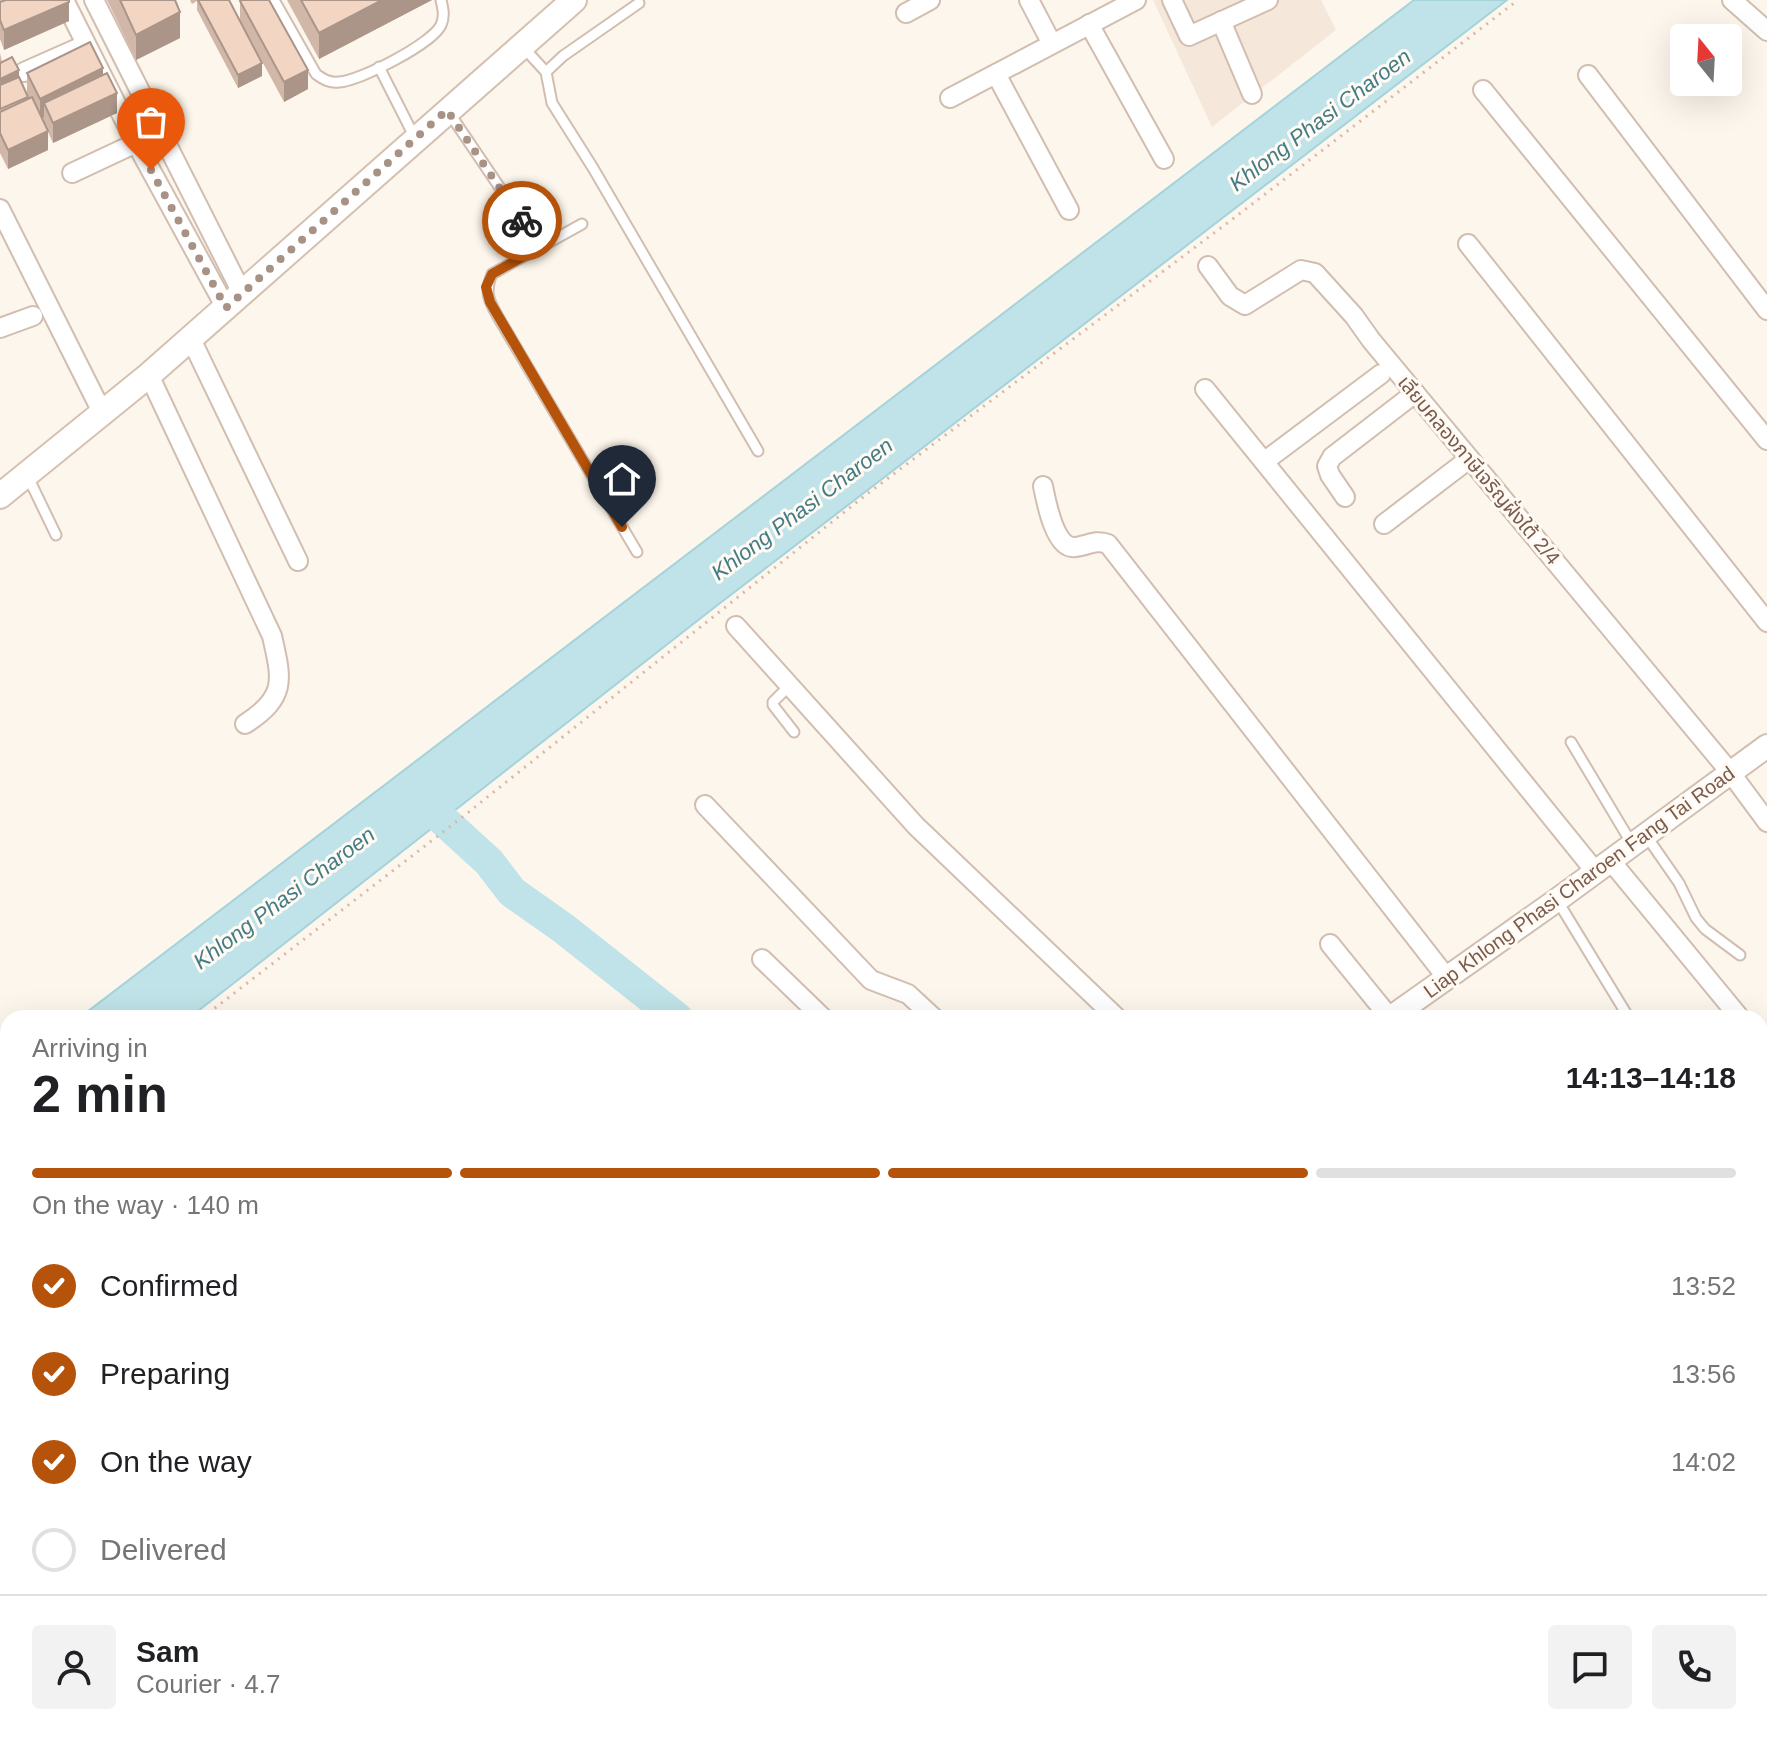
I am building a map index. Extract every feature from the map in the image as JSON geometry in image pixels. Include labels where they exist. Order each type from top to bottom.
[{"type":"main road","points":[[0,496],[149,375],[234,301],[521,45],[562,4]]},
{"type":"street","points":[[64,0],[136,143],[234,301]]},
{"type":"street","points":[[94,0],[234,301]]},
{"type":"street","points":[[906,13],[930,0]]},
{"type":"street","points":[[1029,0],[1052,44]]},
{"type":"street","points":[[950,98],[1136,0]]},
{"type":"street","points":[[1172,0],[1189,36],[1268,0]]},
{"type":"street","points":[[1732,0],[1767,31]]},
{"type":"street","points":[[1221,21],[1252,94]]},
{"type":"street","points":[[1089,24],[1164,159]]},
{"type":"street","points":[[24,72],[85,45]]},
{"type":"street","points":[[996,74],[1069,210]]},
{"type":"street","points":[[1588,75],[1767,310]]},
{"type":"street","points":[[1483,90],[1767,440]]},
{"type":"street","points":[[72,173],[136,143]]},
{"type":"street","points":[[0,209],[102,412]]},
{"type":"street","points":[[1468,244],[1767,622]]},
{"type":"street","name":"เลียบคลองภาษีเจริญฝั่งใต้ 2/4","points":[[1208,266],[1230,296],[1245,305],[1301,270],[1315,273],[1354,316],[1730,772],[1767,822]]},
{"type":"street","points":[[0,328],[33,316]]},
{"type":"street","points":[[190,337],[298,561]]},
{"type":"street","points":[[1265,461],[1381,374]]},
{"type":"street","points":[[149,375],[272,636],[281,682],[264,712],[245,724]]},
{"type":"street","points":[[1205,389],[1602,865],[1733,1010]]},
{"type":"street","points":[[1345,497],[1327,466],[1332,457],[1415,393]]},
{"type":"street","points":[[1384,524],[1469,459]]},
{"type":"street","points":[[1043,486],[1050,517],[1067,545],[1074,548],[1101,541],[1108,544],[1447,978]]},
{"type":"street","points":[[736,626],[916,826],[1109,1010]]},
{"type":"street","name":"Liap Khlong Phasi Charoen Fang Tai Road","points":[[1401,1010],[1767,746]]},
{"type":"street","points":[[705,805],[871,980],[908,994],[925,1010]]},
{"type":"street","points":[[1330,944],[1384,1010]]},
{"type":"street","points":[[762,959],[815,1010]]},
{"type":"lane","points":[[274,0],[316,74],[325,81],[336,83],[356,79],[432,37],[441,26],[444,12],[441,0]]},
{"type":"lane","points":[[546,72],[563,56],[639,3]]},
{"type":"lane","points":[[521,45],[546,72],[552,103],[758,451]]},
{"type":"lane","points":[[379,67],[415,138]]},
{"type":"lane","points":[[447,110],[540,247]]},
{"type":"lane","points":[[582,224],[492,274],[486,287],[490,302],[637,552]]},
{"type":"lane","points":[[27,474],[56,535]]},
{"type":"lane","points":[[790,685],[773,705],[794,732]]},
{"type":"lane","points":[[1571,742],[1639,839],[1679,883],[1696,918],[1705,929],[1740,955]]},
{"type":"lane","points":[[1557,900],[1624,1010]]},
{"type":"path","points":[[212,1010],[465,815],[867,494],[1518,0]]},
{"type":"shaded area","points":[[1153,0],[1321,0],[1336,30],[1212,127]]},
{"type":"water","name":"Khlong Phasi Charoen","points":[[1414,0],[1507,0],[715,607],[199,1010],[89,1010]]},
{"type":"building","points":[[120,0],[175,0],[180,12],[136,35]]},
{"type":"building","points":[[198,0],[229,0],[262,63],[238,75]]},
{"type":"building","points":[[242,0],[269,0],[308,70],[284,82]]},
{"type":"building","points":[[301,0],[382,0],[319,33]]},
{"type":"building","points":[[0,2],[69,2],[4,30],[0,20]]},
{"type":"building","points":[[90,42],[103,68],[40,99],[27,73]]},
{"type":"building","points":[[12,57],[19,70],[0,79],[0,63]]},
{"type":"building","points":[[107,73],[117,93],[53,123],[44,103]]},
{"type":"building","points":[[19,77],[28,97],[0,109],[0,85]]},
{"type":"building","points":[[32,97],[48,131],[8,150],[0,133],[0,112]]},
{"type":"waterway","points":[[420,799],[489,862],[512,892],[667,1010]]},
{"type":"way so far","points":[[151,170],[226,308],[447,110],[522,221]]},
{"type":"route","points":[[522,221],[540,247],[492,274],[486,287],[490,302],[622,527]]}]
